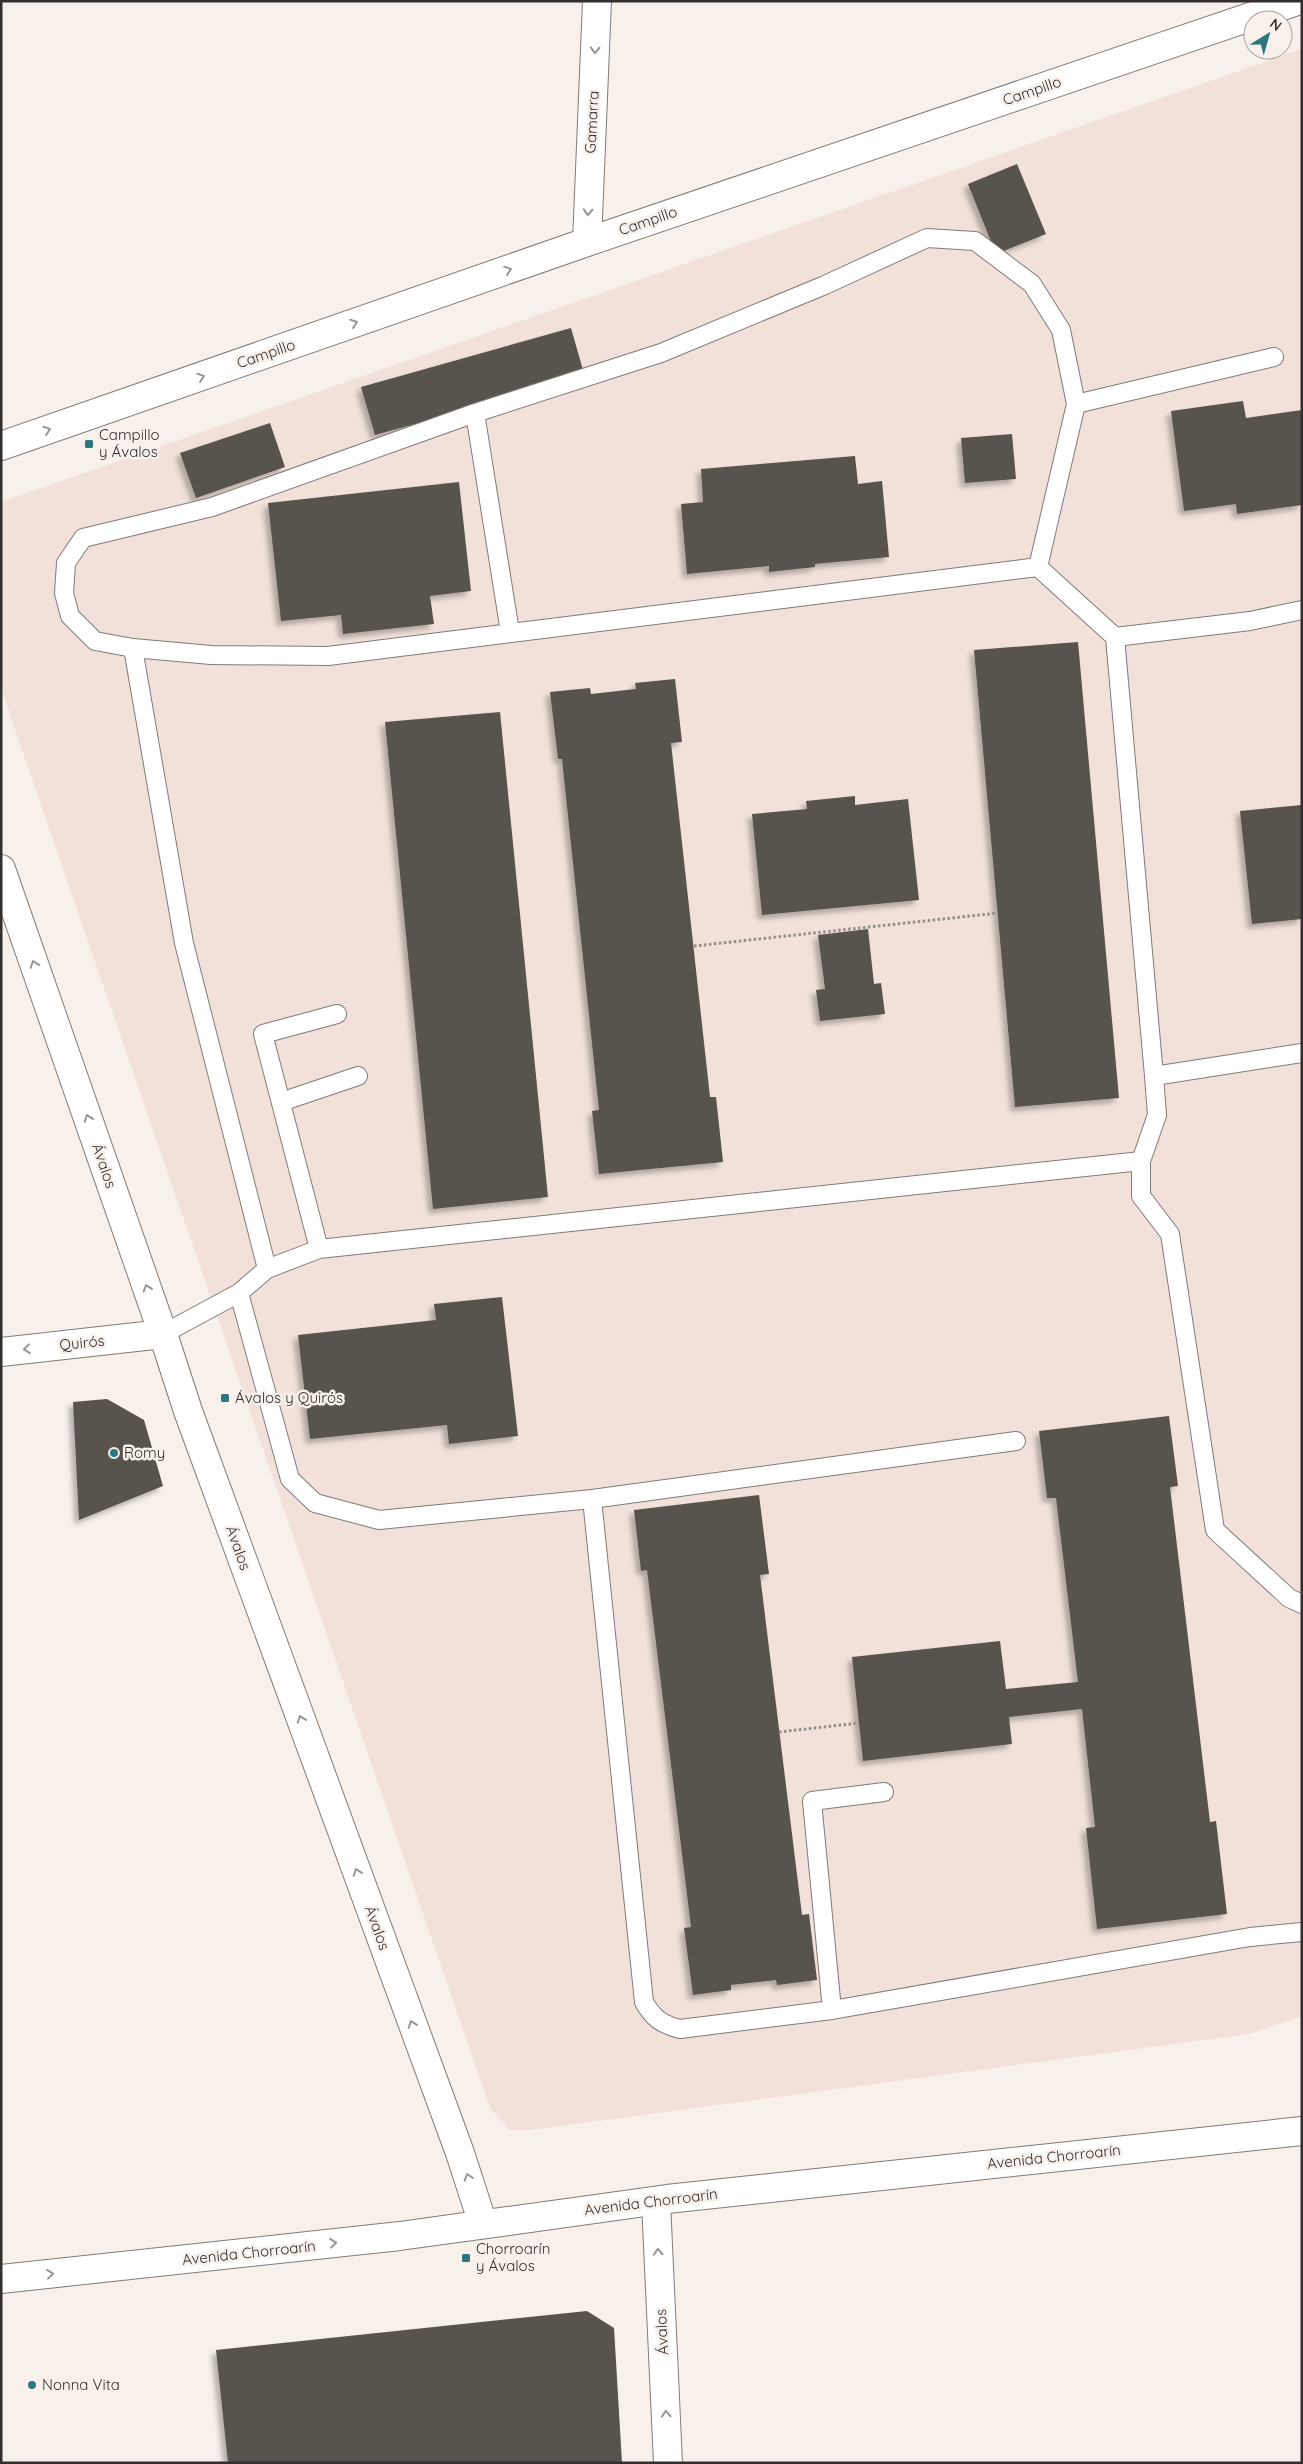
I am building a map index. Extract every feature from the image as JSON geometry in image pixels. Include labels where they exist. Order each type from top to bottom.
[{"type":"street","name":"Gamarra","points":[[587,242],[597,1]]},
{"type":"street","name":"Campillo","points":[[1,446],[587,242],[1297,1]]},
{"type":"street","name":"Ávalos","points":[[1,869],[192,1420],[453,2135],[483,2224]]},
{"type":"street","name":"Quirós","points":[[1,1352],[163,1334]]},
{"type":"street","name":"Avenida Chorroarín","points":[[1,2279],[400,2236],[656,2202],[1302,2131]]},
{"type":"street","name":"Ávalos","points":[[656,2202],[668,2463]]},
{"type":"lane","points":[[1038,567],[1076,404],[1062,330],[1032,284],[975,240],[927,238],[825,285],[661,353],[475,413],[212,507],[83,538],[66,563],[64,593],[70,616],[95,640],[134,648],[211,655],[328,656],[1038,567],[1114,637],[1157,1115],[1141,1161],[1141,1196],[1170,1234],[1215,1530],[1289,1598],[1302,1604]]},
{"type":"lane","points":[[1076,404],[1274,357]]},
{"type":"lane","points":[[475,413],[510,632]]},
{"type":"lane","points":[[1114,637],[1250,621],[1302,610]]},
{"type":"lane","points":[[134,648],[184,943],[267,1268]]},
{"type":"lane","points":[[319,1249],[263,1034],[337,1014]]},
{"type":"lane","points":[[1154,1076],[1302,1053]]},
{"type":"lane","points":[[281,1102],[358,1076]]},
{"type":"lane","points":[[163,1334],[239,1293],[267,1268],[319,1249],[1141,1161]]},
{"type":"lane","points":[[239,1293],[290,1479],[315,1503],[379,1520],[592,1499],[1016,1441]]},
{"type":"lane","points":[[592,1499],[644,2002],[652,2016],[665,2026],[680,2029],[832,2010],[1250,1937],[1302,1932]]},
{"type":"lane","points":[[832,2010],[812,1801],[884,1792]]},
{"type":"path","points":[[694,946],[998,913]]},
{"type":"path","points":[[779,1732],[859,1723]]},
{"type":"shaded area","points":[[1302,49],[1302,2016],[1249,2034],[530,2130],[510,2130],[490,2108],[1,689],[1,502],[1270,60],[1293,60],[1293,52]]},
{"type":"building","points":[[1017,164],[1046,234],[996,254],[968,184]]},
{"type":"building","points":[[571,328],[585,377],[375,435],[361,387]]},
{"type":"building","points":[[1243,401],[1246,418],[1302,410],[1302,505],[1237,514],[1236,504],[1184,511],[1171,411]]},
{"type":"building","points":[[270,423],[285,467],[196,498],[180,453]]},
{"type":"building","points":[[1012,434],[1016,479],[965,483],[961,438]]},
{"type":"building","points":[[855,456],[858,484],[882,481],[889,557],[815,564],[815,567],[769,572],[769,566],[687,574],[681,504],[703,502],[701,469]]},
{"type":"building","points":[[459,482],[471,591],[430,596],[434,624],[343,634],[341,615],[281,621],[268,503]]},
{"type":"building","points":[[1078,642],[1119,1098],[1015,1107],[974,650]]},
{"type":"building","points":[[675,679],[682,742],[671,743],[710,1097],[716,1097],[723,1162],[599,1174],[592,1111],[599,1110],[562,759],[558,759],[550,692],[590,688],[591,694],[636,689],[635,683]]},
{"type":"building","points":[[500,712],[548,1197],[433,1209],[385,722]]},
{"type":"building","points":[[855,796],[855,805],[908,799],[919,900],[762,915],[752,814],[807,809],[806,801]]},
{"type":"building","points":[[1302,805],[1302,919],[1252,924],[1240,811]]},
{"type":"building","points":[[868,929],[874,984],[881,983],[885,1014],[820,1021],[816,990],[825,989],[818,935]]},
{"type":"building","points":[[502,1297],[518,1436],[449,1444],[447,1425],[310,1439],[298,1335],[436,1320],[434,1304]]},
{"type":"building","name":"Romy","points":[[107,1399],[144,1420],[163,1486],[79,1520],[73,1402]]},
{"type":"building","points":[[1169,1416],[1178,1486],[1170,1487],[1210,1822],[1216,1821],[1227,1914],[1097,1929],[1086,1828],[1095,1827],[1082,1709],[1009,1717],[1012,1744],[863,1761],[852,1657],[1000,1641],[1006,1689],[1078,1682],[1056,1498],[1047,1498],[1039,1431]]},
{"type":"building","points":[[759,1495],[769,1574],[760,1575],[802,1915],[809,1914],[817,1980],[777,1985],[776,1980],[731,1985],[731,1990],[693,1995],[684,1928],[691,1927],[647,1570],[641,1571],[634,1510]]},
{"type":"building","points":[[587,2311],[614,2328],[622,2463],[228,2463],[216,2350]]},
{"type":"place","name":"Campillo y Ávalos","points":[[89,444]]},
{"type":"place","name":"Ávalos y Quirós","points":[[225,1398]]},
{"type":"place","name":"Romy","points":[[114,1453]]},
{"type":"place","name":"Chorroarín y Ávalos","points":[[466,2258]]},
{"type":"place","name":"Nonna Vita","points":[[32,2385]]}]
